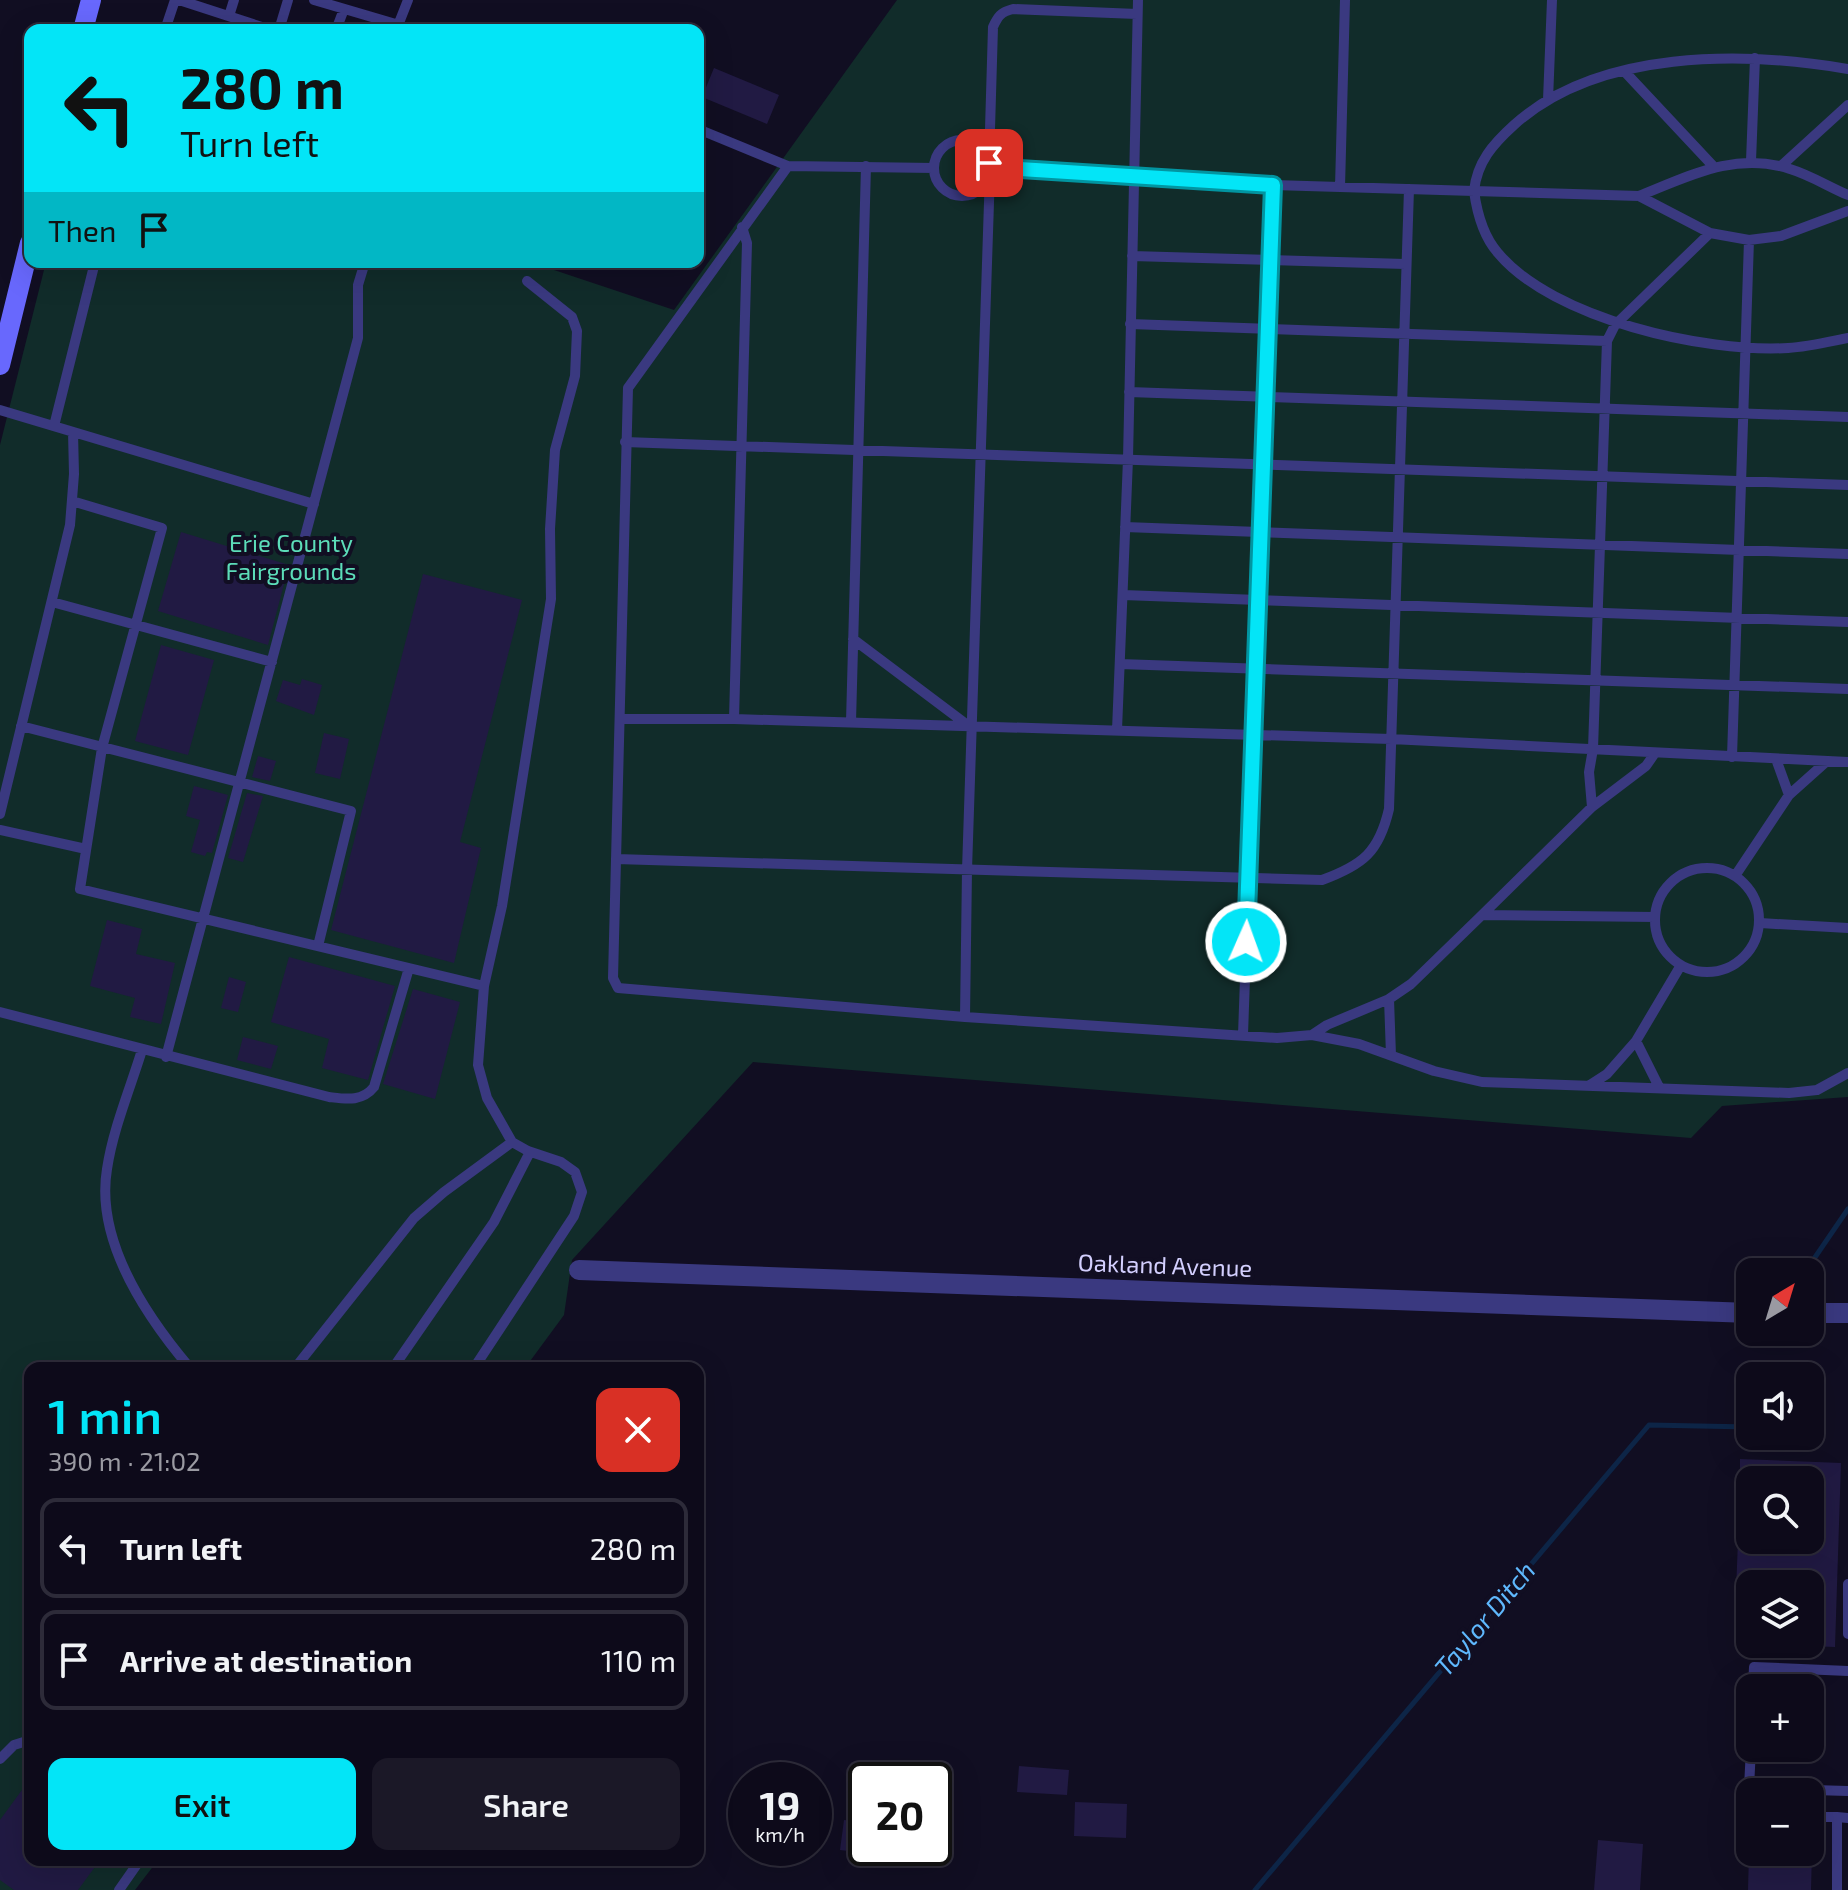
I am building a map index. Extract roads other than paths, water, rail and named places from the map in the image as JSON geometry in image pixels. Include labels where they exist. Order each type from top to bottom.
[{"type":"main road","points":[[85,24],[91,0]]},
{"type":"main road","points":[[0,365],[24,267]]},
{"type":"street","name":"Oakland Avenue","points":[[579,1270],[1736,1312]]},
{"type":"street","points":[[1824,1313],[1848,1313]]},
{"type":"lane","points":[[167,24],[177,0],[253,24]]},
{"type":"lane","points":[[229,16],[234,0]]},
{"type":"lane","points":[[281,24],[288,0]]},
{"type":"lane","points":[[314,0],[388,24]]},
{"type":"lane","points":[[398,24],[408,0]]},
{"type":"lane","points":[[1117,730],[1128,459],[1138,0]]},
{"type":"lane","points":[[1340,187],[1345,0]]},
{"type":"lane","points":[[1548,100],[1552,0]]},
{"type":"lane","points":[[338,24],[344,9]]},
{"type":"lane","points":[[965,1017],[993,27],[997,17],[1013,9],[1137,14]]},
{"type":"lane","points":[[1751,161],[1755,58]]},
{"type":"lane","points":[[1848,69],[1755,58],[1656,64],[1588,82],[1548,100],[1522,117],[1494,145],[1476,172],[1474,191],[1484,232],[1498,253],[1521,274],[1556,296],[1615,325],[1651,334],[1744,346],[1787,348],[1848,338]]},
{"type":"lane","points":[[1625,72],[1714,167]]},
{"type":"lane","points":[[1781,166],[1848,105]]},
{"type":"lane","points":[[704,131],[788,166],[934,168]]},
{"type":"lane","points":[[962,140],[980,147],[990,168],[981,189],[963,196],[954,195],[940,185],[934,168],[935,159],[945,145],[962,140]]},
{"type":"lane","points":[[990,168],[1273,185],[1639,196],[1714,167],[1751,161],[1781,166],[1848,195]]},
{"type":"lane","points":[[788,166],[628,388],[613,978],[618,988],[965,1017],[1277,1038],[1312,1035],[1482,1082],[1789,1093],[1817,1090],[1848,1073]]},
{"type":"lane","points":[[851,722],[866,166]]},
{"type":"lane","points":[[1243,1035],[1273,185]]},
{"type":"lane","points":[[616,859],[1322,880],[1347,871],[1369,855],[1383,834],[1389,809],[1409,189]]},
{"type":"lane","points":[[1639,196],[1710,233],[1749,240],[1781,236],[1848,211]]},
{"type":"lane","points":[[734,719],[747,243],[742,227]]},
{"type":"lane","points":[[1592,807],[1589,772],[1593,749],[1607,341],[1615,325],[1710,233]]},
{"type":"lane","points":[[1732,757],[1749,240]]},
{"type":"lane","points":[[1132,256],[1405,264]]},
{"type":"lane","points":[[54,426],[94,268]]},
{"type":"lane","points":[[166,1057],[358,338],[358,285],[363,268]]},
{"type":"lane","points":[[478,1362],[568,1225],[581,1198],[579,1179],[569,1166],[512,1142],[480,1082],[478,1065],[484,986],[502,906],[551,599],[554,460],[575,376],[577,331],[572,317],[527,281]]},
{"type":"lane","points":[[1130,324],[1607,341]]},
{"type":"lane","points":[[1129,392],[1848,417]]},
{"type":"lane","points":[[0,410],[314,504]]},
{"type":"lane","points":[[0,814],[70,525],[73,432]]},
{"type":"lane","points":[[625,442],[1848,485]]},
{"type":"lane","points":[[72,501],[162,528],[102,748],[80,889],[484,986]]},
{"type":"lane","points":[[1125,527],[1848,554]]},
{"type":"lane","points":[[1123,595],[1848,622]]},
{"type":"lane","points":[[52,602],[272,662]]},
{"type":"lane","points":[[853,639],[972,728]]},
{"type":"lane","points":[[1120,664],[1848,689]]},
{"type":"lane","points":[[620,719],[734,719],[1252,734],[1848,762]]},
{"type":"lane","points":[[21,726],[351,811],[318,946]]},
{"type":"lane","points":[[1312,1035],[1327,1025],[1389,999],[1411,984],[1592,807],[1646,766],[1655,753]]},
{"type":"lane","points":[[1776,759],[1789,795]]},
{"type":"lane","points":[[1735,876],[1789,795],[1827,761]]},
{"type":"lane","points":[[0,830],[86,849]]},
{"type":"lane","points":[[1704,868],[1721,869],[1735,876],[1750,890],[1758,906],[1760,923],[1756,940],[1746,955],[1733,966],[1716,972],[1700,972],[1670,957],[1660,943],[1655,917],[1661,894],[1672,881],[1687,872],[1704,868]]},
{"type":"lane","points":[[1482,915],[1655,917]]},
{"type":"lane","points":[[1760,923],[1848,928]]},
{"type":"lane","points":[[1590,1085],[1607,1074],[1636,1041],[1681,965]]},
{"type":"lane","points":[[0,1012],[329,1097],[362,1097],[374,1087],[380,1071],[409,968]]},
{"type":"lane","points":[[1389,999],[1391,1055]]},
{"type":"lane","points":[[1636,1041],[1659,1087]]},
{"type":"lane","points":[[142,1050],[106,1171],[106,1213],[110,1232],[127,1272],[159,1326],[186,1362]]},
{"type":"lane","points":[[300,1362],[414,1218],[512,1142]]},
{"type":"lane","points":[[397,1362],[494,1222],[530,1152]]},
{"type":"lane","points":[[1848,1584],[1848,1634]]},
{"type":"lane","points":[[1754,1674],[1754,1667],[1848,1671]]},
{"type":"lane","points":[[0,1759],[14,1745],[24,1742]]},
{"type":"lane","points":[[1750,1762],[1749,1788],[1848,1791]]},
{"type":"lane","points":[[1837,1890],[1843,1818]]},
{"type":"lane","points":[[119,1890],[136,1866]]},
{"type":"waterway","points":[[1815,1258],[1848,1209]]},
{"type":"waterway","name":"Taylor Ditch","points":[[1255,1890],[1649,1425],[1736,1427]]},
{"type":"park label","name":"Erie County Fairgrounds","points":[[291,558]]}]
